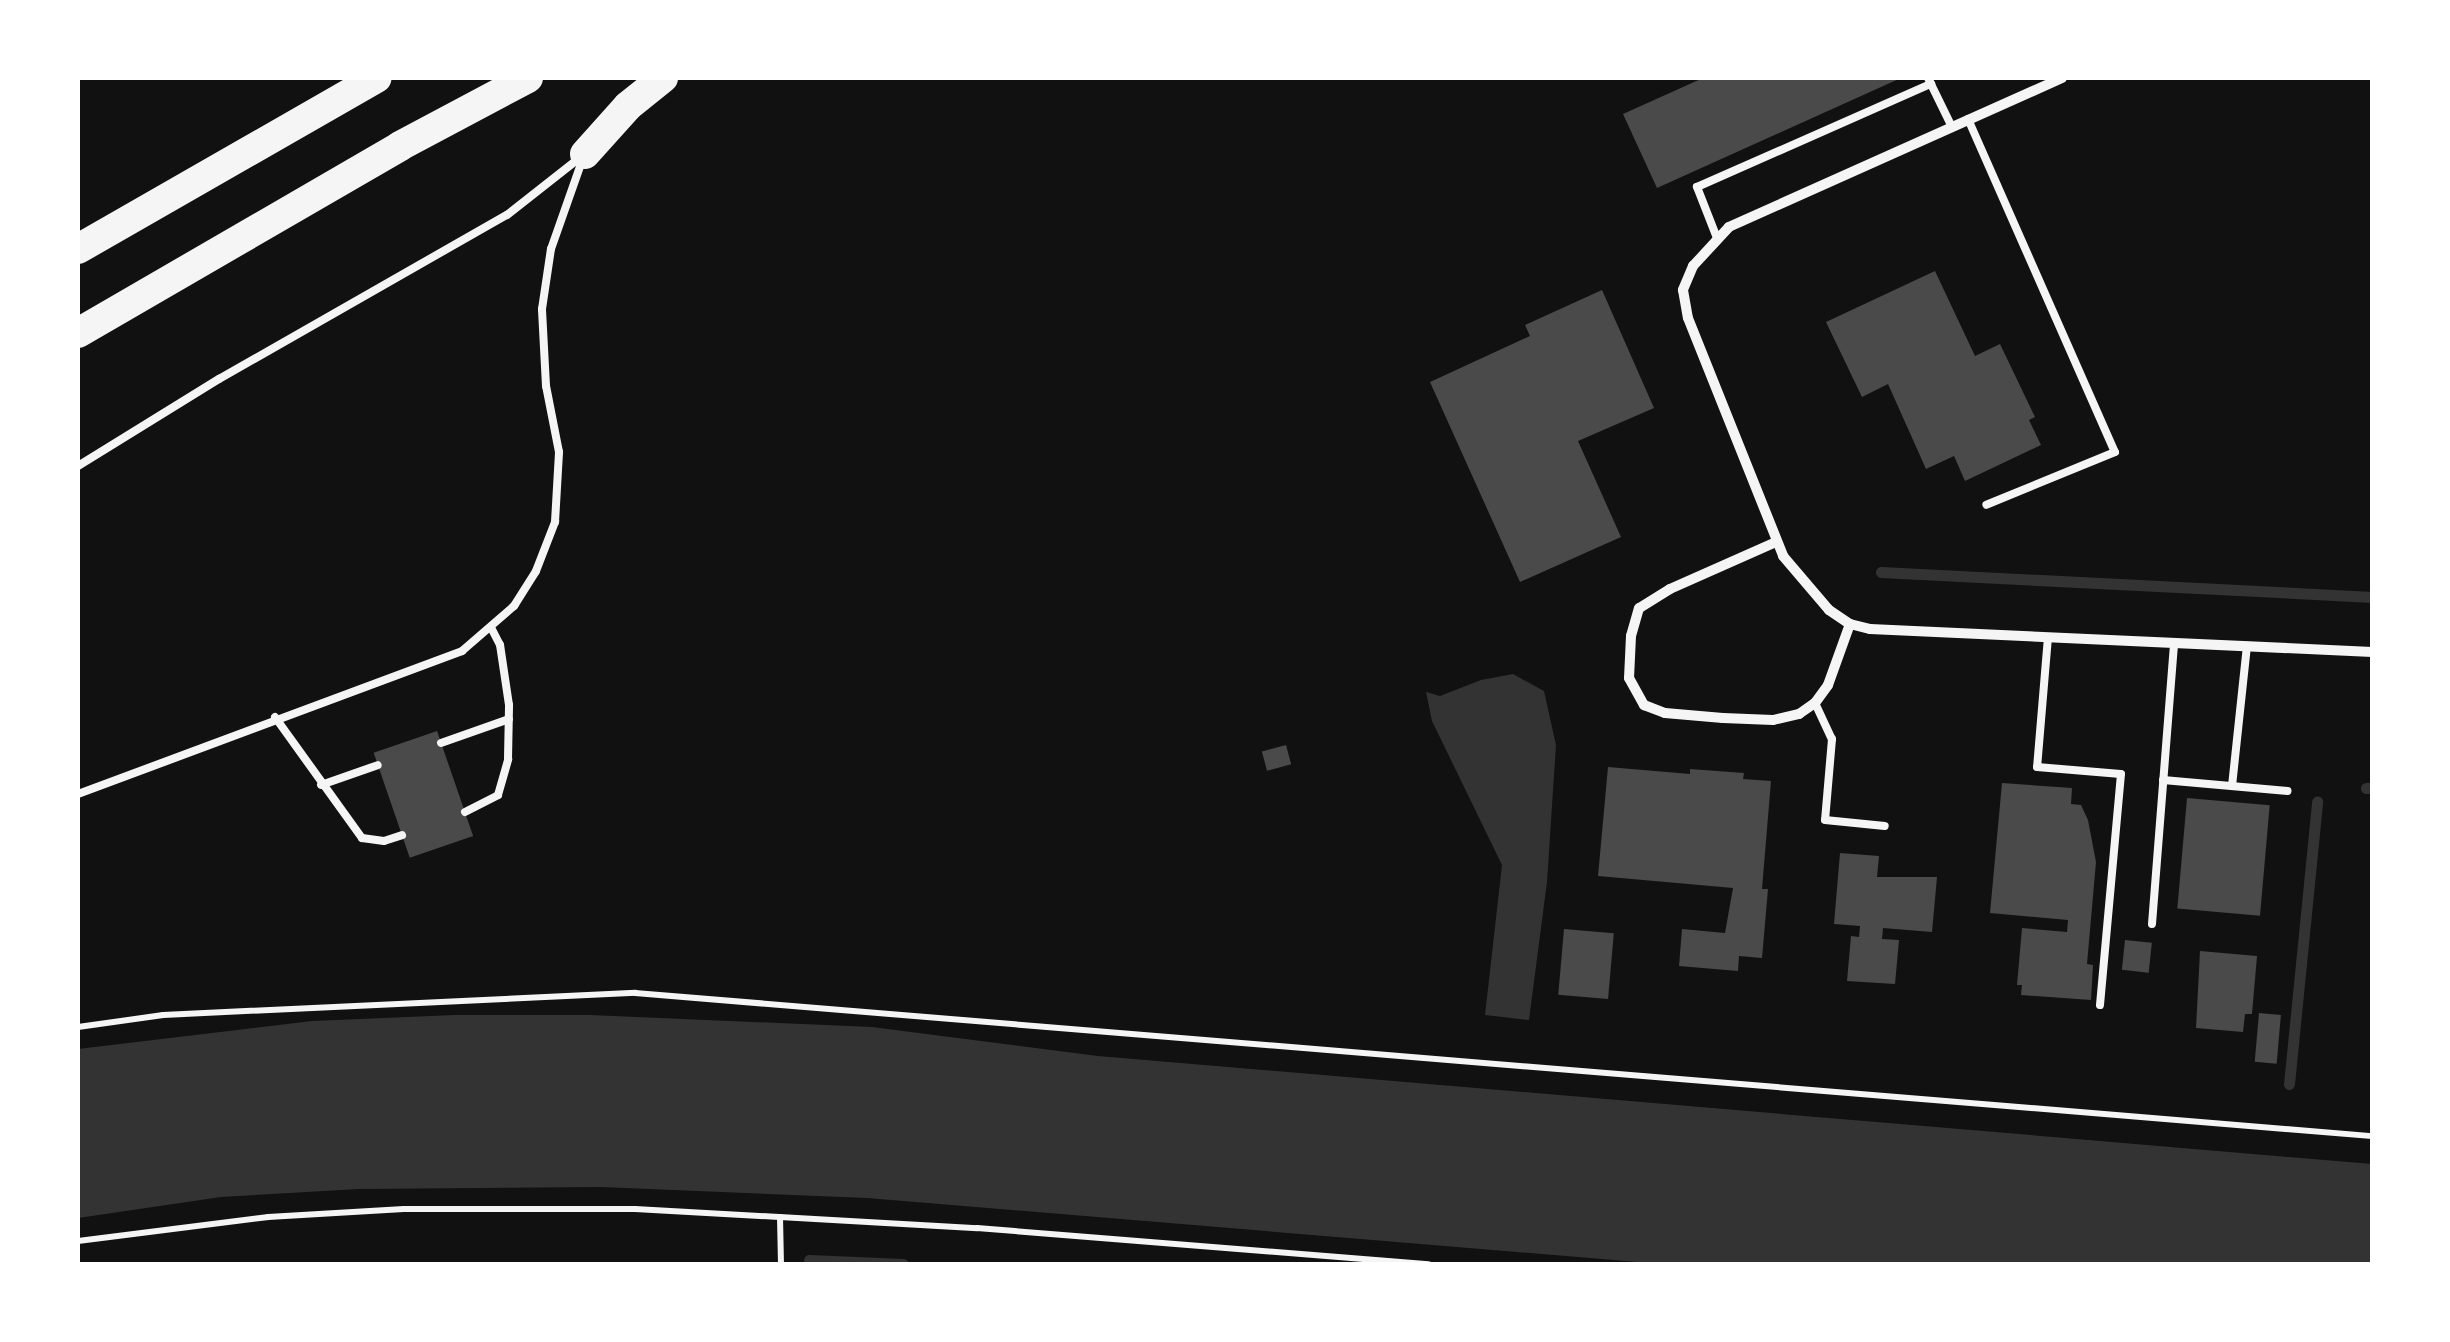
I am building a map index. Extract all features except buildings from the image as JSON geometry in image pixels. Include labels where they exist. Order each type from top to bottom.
[{"type":"highway","points":[[78,250],[378,78]]},
{"type":"highway","points":[[78,333],[400,146],[528,78]]},
{"type":"highway","points":[[585,154],[628,106],[663,78]]},
{"type":"street","points":[[2062,78],[1730,227],[1692,266],[1683,290],[1685,304],[1776,542],[1816,599],[1850,624],[1870,629],[2372,652]]},
{"type":"street","points":[[1776,542],[1670,589],[1640,608],[1630,636],[1629,678],[1644,705],[1686,715],[1772,720],[1799,714],[1815,703],[1828,685],[1850,624]]},
{"type":"lane","points":[[1717,238],[1696,187],[1930,81],[1952,128]]},
{"type":"lane","points":[[1968,120],[2115,452],[1986,505]]},
{"type":"lane","points":[[78,466],[219,378],[508,216],[585,154]]},
{"type":"lane","points":[[78,794],[274,717],[360,692],[462,650],[492,629],[536,571],[555,522],[559,452],[546,386],[542,309],[551,248],[585,154]]},
{"type":"lane","points":[[465,812],[498,795],[508,759],[509,719],[500,645],[492,629]]},
{"type":"lane","points":[[2048,637],[2036,767],[2121,774],[2100,1005]]},
{"type":"lane","points":[[2152,924],[2174,643]]},
{"type":"lane","points":[[2232,786],[2247,646]]},
{"type":"lane","points":[[1815,703],[1832,738],[1825,820],[1886,826]]},
{"type":"lane","points":[[274,717],[362,838],[384,841],[402,835]]},
{"type":"lane","points":[[441,742],[509,719]]},
{"type":"lane","points":[[322,785],[378,765]]},
{"type":"lane","points":[[2163,780],[2288,791]]},
{"type":"path","points":[[78,1027],[162,1015],[635,993],[2372,1136]]},
{"type":"path","points":[[78,1241],[268,1217],[404,1209],[635,1209],[1036,1232],[1429,1264]]},
{"type":"path","points":[[780,1217],[781,1264]]},
{"type":"shaded area","points":[[1513,674],[1544,691],[1556,745],[1547,882],[1529,1020],[1485,1015],[1502,865],[1432,721],[1426,692],[1440,696],[1481,680]]},
{"type":"shaded area","points":[[590,1015],[872,1027],[1098,1056],[2372,1164],[2372,1264],[1662,1264],[867,1198],[601,1187],[359,1189],[221,1197],[78,1218],[78,1049],[312,1021]]},
{"type":"waterway","points":[[1881,572],[2372,597]]},
{"type":"waterway","points":[[2366,788],[2372,788]]},
{"type":"waterway","points":[[2289,1084],[2317,801]]},
{"type":"waterway","points":[[809,1260],[903,1264]]}]
